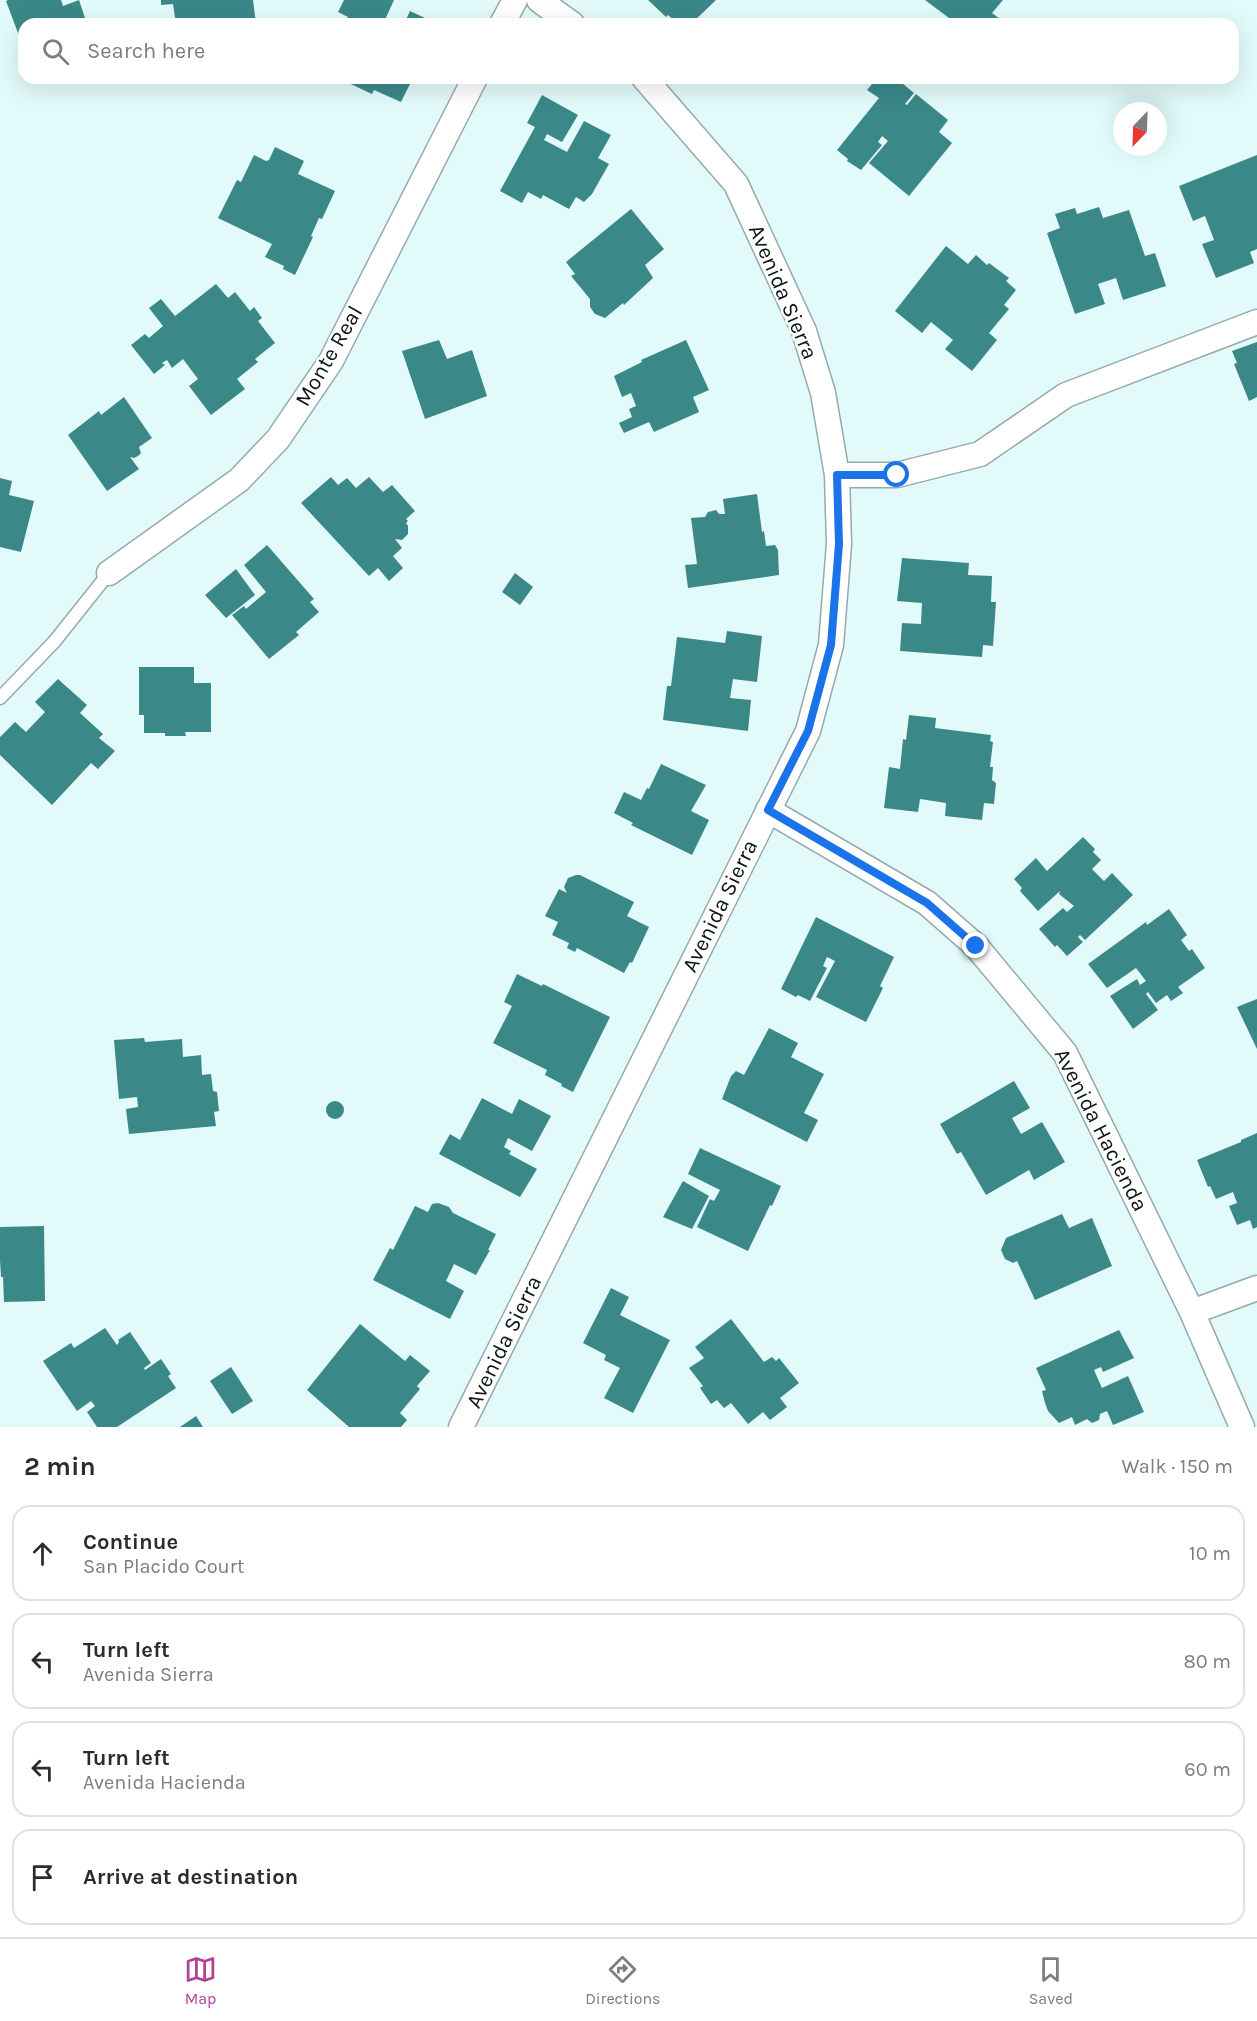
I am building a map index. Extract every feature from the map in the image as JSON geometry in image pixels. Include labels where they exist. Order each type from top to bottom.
[{"type":"street","points":[[505,18],[515,0]]},
{"type":"street","points":[[539,0],[564,18]]},
{"type":"street","name":"Monte Real","points":[[109,573],[239,480],[278,439],[331,361],[472,84]]},
{"type":"street","name":"Avenida Sierra","points":[[461,1427],[808,731],[831,645],[839,544],[837,475],[823,393],[804,331],[736,184],[650,84]]},
{"type":"street","points":[[837,475],[897,475],[980,454],[1066,395],[1257,322]]},
{"type":"street","name":"Avenida Hacienda","points":[[768,810],[927,903],[976,946],[1065,1053],[1192,1312],[1242,1427]]},
{"type":"street","points":[[1192,1312],[1257,1288]]},
{"type":"lane","points":[[0,698],[54,642],[109,573]]},
{"type":"building","points":[[61,0],[63,6],[79,0],[85,18],[18,18],[18,33],[6,1]]},
{"type":"building","points":[[161,0],[253,0],[255,18],[175,18],[173,4],[161,5]]},
{"type":"building","points":[[344,0],[394,0],[386,18],[347,18],[338,12]]},
{"type":"building","points":[[648,0],[716,0],[697,18],[671,18],[668,15],[666,17]]},
{"type":"building","points":[[925,0],[1003,0],[992,13],[999,18],[949,18]]},
{"type":"building","points":[[410,11],[425,18],[407,18]]},
{"type":"building","points":[[351,84],[410,84],[401,102],[374,90],[372,94]]},
{"type":"building","points":[[872,84],[903,84],[914,93],[905,104],[907,105],[916,94],[948,120],[939,132],[952,143],[909,196],[869,163],[888,141],[882,136],[878,142],[882,145],[861,170],[847,161],[848,159],[837,150],[879,98],[867,90]]},
{"type":"building","points":[[542,95],[578,115],[562,142],[547,134],[544,140],[567,152],[584,121],[611,135],[598,158],[609,164],[592,194],[584,202],[576,197],[569,209],[543,195],[541,199],[528,192],[522,203],[500,191],[535,127],[527,123]]},
{"type":"building","points":[[275,147],[304,161],[298,174],[335,191],[322,219],[319,218],[311,236],[313,237],[295,275],[283,269],[284,266],[265,257],[272,244],[218,218],[237,180],[241,182],[254,155],[266,161],[269,160]]},
{"type":"building","points":[[1257,155],[1257,249],[1250,252],[1254,263],[1216,278],[1202,244],[1214,240],[1205,216],[1193,221],[1179,186]]},
{"type":"building","points":[[1099,207],[1103,218],[1129,210],[1145,256],[1155,253],[1166,286],[1123,300],[1116,278],[1098,284],[1105,304],[1075,314],[1047,233],[1060,228],[1055,214],[1075,208],[1077,214]]},
{"type":"building","points":[[631,209],[664,249],[645,265],[653,278],[624,305],[623,303],[605,318],[595,314],[590,307],[590,299],[571,276],[575,274],[566,262]]},
{"type":"building","points":[[946,246],[968,264],[976,255],[987,265],[989,263],[1009,278],[1006,281],[1016,290],[1004,305],[1009,309],[989,333],[997,340],[972,371],[945,349],[953,340],[931,322],[922,333],[895,311]]},
{"type":"building","points":[[216,284],[228,298],[235,292],[250,311],[254,307],[262,318],[258,321],[275,343],[255,359],[258,362],[237,379],[245,389],[211,415],[189,386],[198,379],[183,359],[172,368],[167,360],[162,363],[165,365],[154,374],[131,345],[145,334],[149,338],[163,326],[149,308],[161,299],[175,316]]},
{"type":"building","points":[[439,340],[447,359],[472,350],[487,396],[425,419],[402,351]]},
{"type":"building","points":[[686,340],[709,390],[693,397],[699,412],[654,432],[649,422],[624,433],[619,423],[632,417],[629,409],[636,406],[631,393],[622,397],[614,376],[642,362],[641,360]]},
{"type":"building","points":[[1257,342],[1257,397],[1249,401],[1234,364],[1237,363],[1232,351]]},
{"type":"building","points":[[124,397],[152,438],[139,447],[141,453],[138,456],[130,457],[139,469],[107,491],[68,435],[99,411],[101,415]]},
{"type":"building","points":[[331,477],[338,485],[347,478],[356,488],[369,477],[383,492],[392,485],[415,511],[406,519],[408,534],[402,540],[395,539],[402,548],[393,556],[403,568],[389,581],[378,568],[369,576],[301,503]]},
{"type":"building","points":[[0,478],[12,481],[9,495],[34,501],[21,552],[0,547]]},
{"type":"building","points":[[757,494],[766,546],[775,545],[778,550],[779,575],[688,588],[685,565],[697,564],[691,518],[705,517],[708,512],[716,510],[719,514],[725,514],[723,499]]},
{"type":"building","points":[[267,545],[314,599],[310,602],[319,612],[296,632],[299,635],[269,659],[232,615],[244,606],[246,609],[266,592],[244,565]]},
{"type":"building","points":[[902,558],[969,563],[968,575],[992,576],[991,602],[996,602],[993,646],[983,645],[982,657],[900,651],[902,623],[921,624],[922,603],[897,601]]},
{"type":"building","points":[[236,569],[255,595],[226,618],[205,595]]},
{"type":"building","points":[[515,573],[533,587],[520,605],[502,592]]},
{"type":"building","points":[[727,631],[762,636],[757,682],[733,679],[730,698],[751,700],[748,731],[663,720],[667,686],[671,686],[677,637],[725,643]]},
{"type":"building","points":[[139,667],[194,667],[194,683],[211,683],[211,732],[185,732],[186,736],[144,733],[144,715],[139,715]]},
{"type":"building","points":[[58,679],[87,705],[80,713],[103,734],[99,738],[115,751],[98,769],[91,763],[52,805],[0,755],[0,737],[15,722],[26,732],[45,712],[35,702]]},
{"type":"building","points":[[909,715],[936,718],[935,728],[991,735],[990,741],[993,742],[990,767],[993,767],[992,780],[996,783],[994,804],[984,803],[982,820],[945,816],[946,803],[920,799],[918,812],[884,808],[889,767],[900,769],[903,739],[906,740]]},
{"type":"building","points":[[661,764],[706,785],[691,811],[709,820],[692,855],[631,825],[633,823],[614,813],[624,792],[641,800]]},
{"type":"building","points":[[1083,837],[1095,849],[1093,852],[1101,860],[1092,869],[1104,881],[1112,873],[1133,895],[1085,940],[1080,935],[1078,937],[1083,942],[1067,956],[1057,945],[1055,947],[1039,929],[1063,908],[1067,912],[1074,906],[1059,894],[1060,891],[1038,911],[1020,891],[1022,888],[1014,879],[1036,858],[1047,871]]},
{"type":"building","points":[[576,875],[634,902],[627,916],[649,927],[632,963],[630,962],[624,973],[577,948],[575,952],[567,948],[569,943],[552,935],[558,922],[545,916],[559,889],[567,893],[564,887],[568,878]]},
{"type":"building","points":[[1169,909],[1187,935],[1181,940],[1189,951],[1192,949],[1205,968],[1178,987],[1183,993],[1171,1001],[1167,995],[1156,1003],[1148,992],[1146,994],[1158,1010],[1133,1029],[1110,996],[1137,979],[1140,985],[1146,981],[1136,968],[1107,988],[1088,964],[1146,922],[1147,925]]},
{"type":"building","points":[[816,917],[894,957],[880,986],[883,988],[866,1022],[816,997],[835,961],[827,957],[823,966],[827,968],[810,1001],[781,989]]},
{"type":"building","points":[[517,974],[542,986],[543,984],[610,1017],[573,1092],[545,1075],[547,1070],[493,1043],[512,1006],[504,1002]]},
{"type":"building","points":[[1257,999],[1257,1049],[1237,1007]]},
{"type":"building","points":[[769,1028],[798,1043],[791,1057],[824,1074],[804,1113],[818,1120],[807,1142],[722,1099],[731,1076],[736,1071],[744,1075]]},
{"type":"building","points":[[144,1038],[145,1042],[182,1039],[183,1057],[201,1055],[202,1075],[211,1074],[213,1091],[217,1092],[219,1111],[214,1112],[216,1126],[129,1134],[126,1109],[138,1107],[137,1097],[119,1099],[114,1040]]},
{"type":"building","points":[[1014,1081],[1030,1108],[1012,1118],[1021,1134],[1042,1122],[1065,1162],[1034,1180],[1029,1170],[986,1195],[961,1152],[957,1154],[940,1124]]},
{"type":"building","points":[[482,1098],[512,1114],[519,1099],[551,1116],[532,1151],[508,1138],[504,1147],[511,1151],[509,1154],[537,1169],[520,1197],[439,1154],[450,1134],[460,1140]]},
{"type":"building","points":[[335,1101],[341,1104],[344,1110],[341,1116],[335,1119],[329,1116],[326,1110],[329,1104]]},
{"type":"building","points":[[1257,1133],[1257,1227],[1253,1229],[1250,1220],[1237,1225],[1229,1206],[1237,1203],[1233,1192],[1216,1199],[1210,1186],[1208,1187],[1197,1160]]},
{"type":"building","points":[[700,1148],[781,1186],[748,1251],[697,1227],[710,1199],[714,1201],[720,1190],[688,1174]]},
{"type":"building","points":[[683,1181],[709,1196],[692,1229],[663,1217]]},
{"type":"building","points":[[438,1203],[496,1234],[476,1275],[454,1264],[446,1281],[464,1291],[450,1319],[373,1280],[390,1248],[393,1250],[415,1206],[428,1212],[432,1204]]},
{"type":"building","points":[[1062,1214],[1069,1228],[1092,1218],[1112,1266],[1035,1300],[1017,1261],[1013,1263],[1005,1259],[1001,1250],[1006,1238]]},
{"type":"building","points":[[44,1226],[45,1301],[4,1302],[0,1227]]},
{"type":"building","points":[[611,1288],[629,1297],[620,1315],[670,1340],[633,1413],[604,1398],[620,1368],[604,1360],[606,1355],[583,1343]]},
{"type":"building","points":[[731,1319],[764,1362],[772,1357],[776,1361],[779,1358],[799,1383],[780,1398],[787,1407],[770,1420],[763,1412],[748,1424],[731,1403],[724,1408],[717,1400],[711,1404],[700,1388],[703,1386],[689,1368],[704,1358],[695,1347]]},
{"type":"building","points":[[360,1324],[405,1361],[410,1355],[430,1371],[417,1386],[420,1389],[400,1413],[407,1420],[401,1427],[349,1427],[307,1390]]},
{"type":"building","points":[[105,1328],[117,1345],[118,1340],[130,1332],[151,1363],[144,1368],[145,1370],[161,1359],[171,1374],[168,1376],[176,1388],[117,1427],[97,1427],[87,1412],[95,1406],[91,1401],[77,1411],[43,1361],[71,1343],[74,1348]]},
{"type":"building","points":[[1119,1330],[1134,1358],[1103,1372],[1101,1367],[1094,1370],[1102,1388],[1128,1376],[1144,1412],[1113,1425],[1107,1411],[1100,1414],[1099,1420],[1092,1423],[1087,1419],[1075,1425],[1072,1417],[1059,1423],[1048,1411],[1042,1391],[1046,1390],[1036,1368]]},
{"type":"building","points":[[231,1367],[253,1401],[232,1414],[210,1381]]},
{"type":"building","points":[[196,1416],[203,1427],[180,1427]]},
{"type":"route","points":[[897,475],[837,475],[839,544],[831,645],[808,731],[768,810],[927,903],[976,946]]}]
